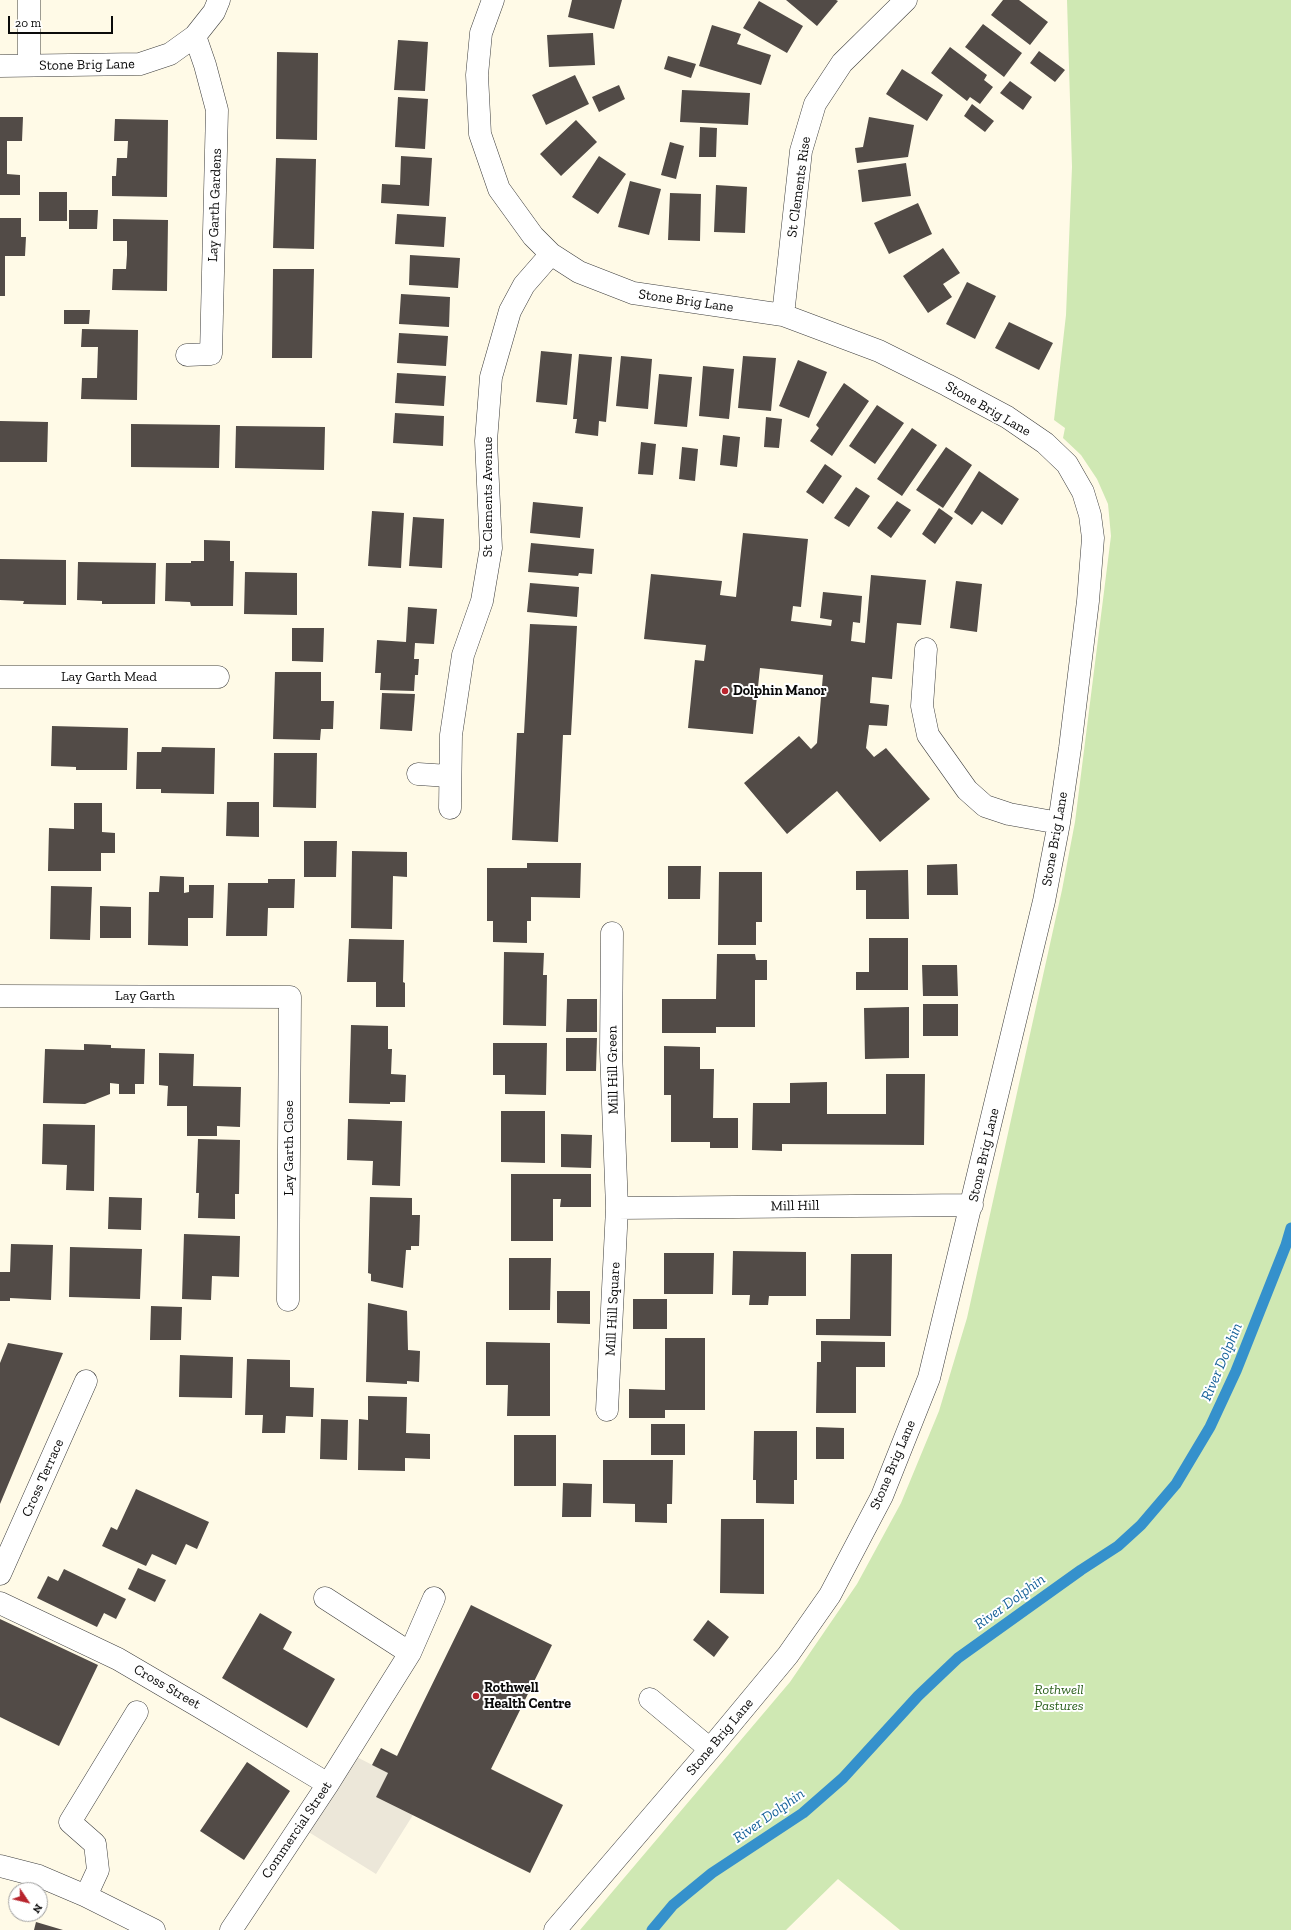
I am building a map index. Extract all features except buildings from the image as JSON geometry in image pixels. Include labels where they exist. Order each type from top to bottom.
[{"type":"street","points":[[29,0],[29,65]]},
{"type":"street","name":"Stone Brig Lane","points":[[0,66],[140,64],[170,54],[195,36],[214,12],[219,0]]},
{"type":"street","name":"Stone Brig Lane","points":[[493,0],[481,33],[478,75],[480,134],[499,188],[533,236],[551,254],[579,272],[633,293],[783,315],[879,351],[1007,417],[1045,443],[1067,464],[1083,492],[1090,515],[1093,538],[1088,601],[1059,823],[1044,901],[972,1205],[929,1378],[882,1496],[826,1601],[788,1655],[710,1749],[555,1930]]},
{"type":"street","name":"St Clements Rise","points":[[783,315],[801,151],[814,104],[842,63],[906,0]]},
{"type":"street","name":"Lay Garth Gardens","points":[[188,355],[211,354],[217,110],[195,36]]},
{"type":"street","name":"St Clements Avenue","points":[[450,808],[450,735],[463,655],[482,600],[491,548],[486,441],[491,377],[510,311],[524,285],[551,254]]},
{"type":"street","points":[[926,649],[922,706],[928,736],[967,790],[985,806],[1009,814],[1059,823]]},
{"type":"street","name":"Lay Garth Mead","points":[[0,677],[218,677]]},
{"type":"street","points":[[418,774],[450,776]]},
{"type":"street","name":"Mill Hill Green","points":[[612,933],[612,1051],[617,1208]]},
{"type":"street","name":"Lay Garth","points":[[0,996],[290,997]]},
{"type":"street","name":"Lay Garth Close","points":[[288,1300],[290,997]]},
{"type":"street","name":"Mill Hill","points":[[617,1208],[972,1205]]},
{"type":"street","name":"Mill Hill Square","points":[[607,1410],[617,1208]]},
{"type":"street","name":"Cross Terrace","points":[[0,1574],[86,1381]]},
{"type":"street","points":[[325,1598],[410,1653]]},
{"type":"street","name":"Commercial Street","points":[[231,1930],[328,1784],[410,1653],[434,1598]]},
{"type":"street","name":"Cross Street","points":[[0,1603],[118,1660],[200,1706],[328,1784]]},
{"type":"street","points":[[650,1699],[710,1749]]},
{"type":"street","points":[[86,1896],[98,1870],[95,1844],[70,1822],[138,1712]]},
{"type":"street","points":[[0,1866],[39,1876],[86,1896],[154,1930]]},
{"type":"green space","name":"Rothwell Pastures","points":[[1067,0],[1291,0],[1291,1930],[900,1930],[838,1879],[786,1930],[580,1930],[790,1682],[857,1584],[901,1503],[939,1411],[967,1318],[1062,890],[1075,822],[1111,536],[1108,504],[1097,479],[1081,455],[1063,438],[1065,428],[1054,420],[1066,315],[1072,167]]},
{"type":"shaded area","points":[[347,1752],[388,1773],[376,1797],[413,1815],[376,1874],[299,1826]]},
{"type":"waterway","name":"River Dolphin","points":[[652,1930],[673,1905],[712,1873],[803,1813],[843,1778],[918,1696],[958,1658],[1081,1570],[1118,1546],[1141,1525],[1176,1484],[1210,1427],[1236,1371],[1286,1245],[1291,1228]]},
{"type":"place","name":"Dolphin Manor","points":[[725,691]]},
{"type":"place","name":"Rothwell Health Centre","points":[[476,1696]]}]
